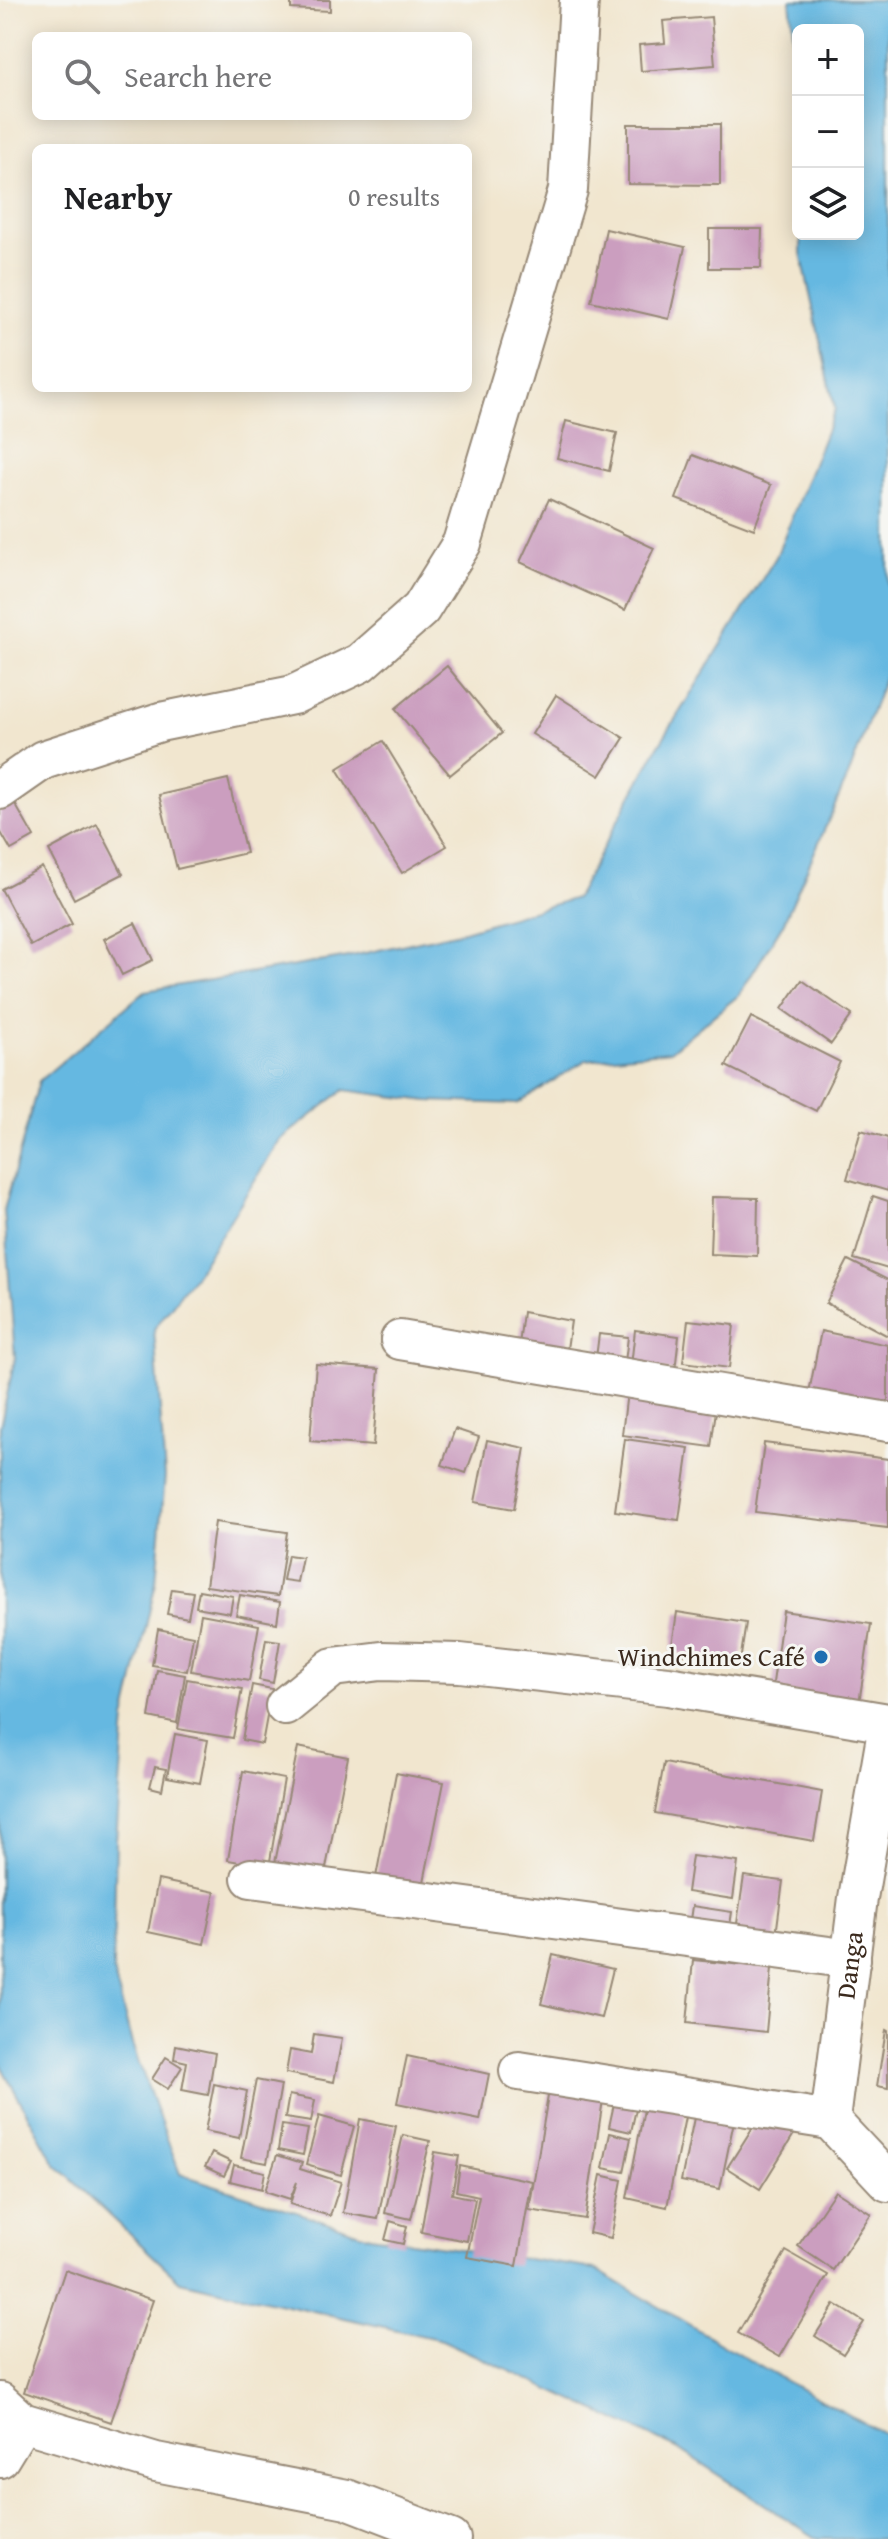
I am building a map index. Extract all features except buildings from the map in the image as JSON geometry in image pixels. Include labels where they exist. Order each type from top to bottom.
[{"type":"street","points":[[0,790],[43,760],[58,755],[160,722],[293,695],[360,663],[421,609],[462,543],[568,190],[579,0]]},
{"type":"street","points":[[400,1340],[888,1422]]},
{"type":"street","points":[[285,1706],[333,1667],[381,1661],[460,1663],[668,1686],[888,1724]]},
{"type":"street","name":"Danga","points":[[830,2120],[858,1898],[888,1724]]},
{"type":"street","points":[[251,1878],[851,1959]]},
{"type":"street","points":[[519,2071],[830,2120],[888,2182]]},
{"type":"street","points":[[0,2458],[11,2412],[156,2462],[347,2499],[451,2539]]},
{"type":"water","points":[[790,0],[888,0],[888,667],[851,769],[783,924],[739,995],[670,1051],[586,1060],[517,1104],[428,1101],[344,1090],[280,1140],[198,1271],[154,1329],[165,1476],[156,1582],[125,1719],[116,1840],[113,1970],[132,2044],[180,2174],[370,2236],[595,2269],[771,2373],[888,2436],[888,2539],[818,2539],[679,2449],[442,2340],[180,2281],[55,2164],[0,2064],[0,1427],[15,1358],[4,1210],[39,1081],[145,991],[343,958],[464,931],[576,898],[656,750],[776,557],[835,409],[801,253],[801,240],[864,240],[864,24],[792,24]]},
{"type":"place","name":"Windchimes Café","points":[[821,1657]]}]
